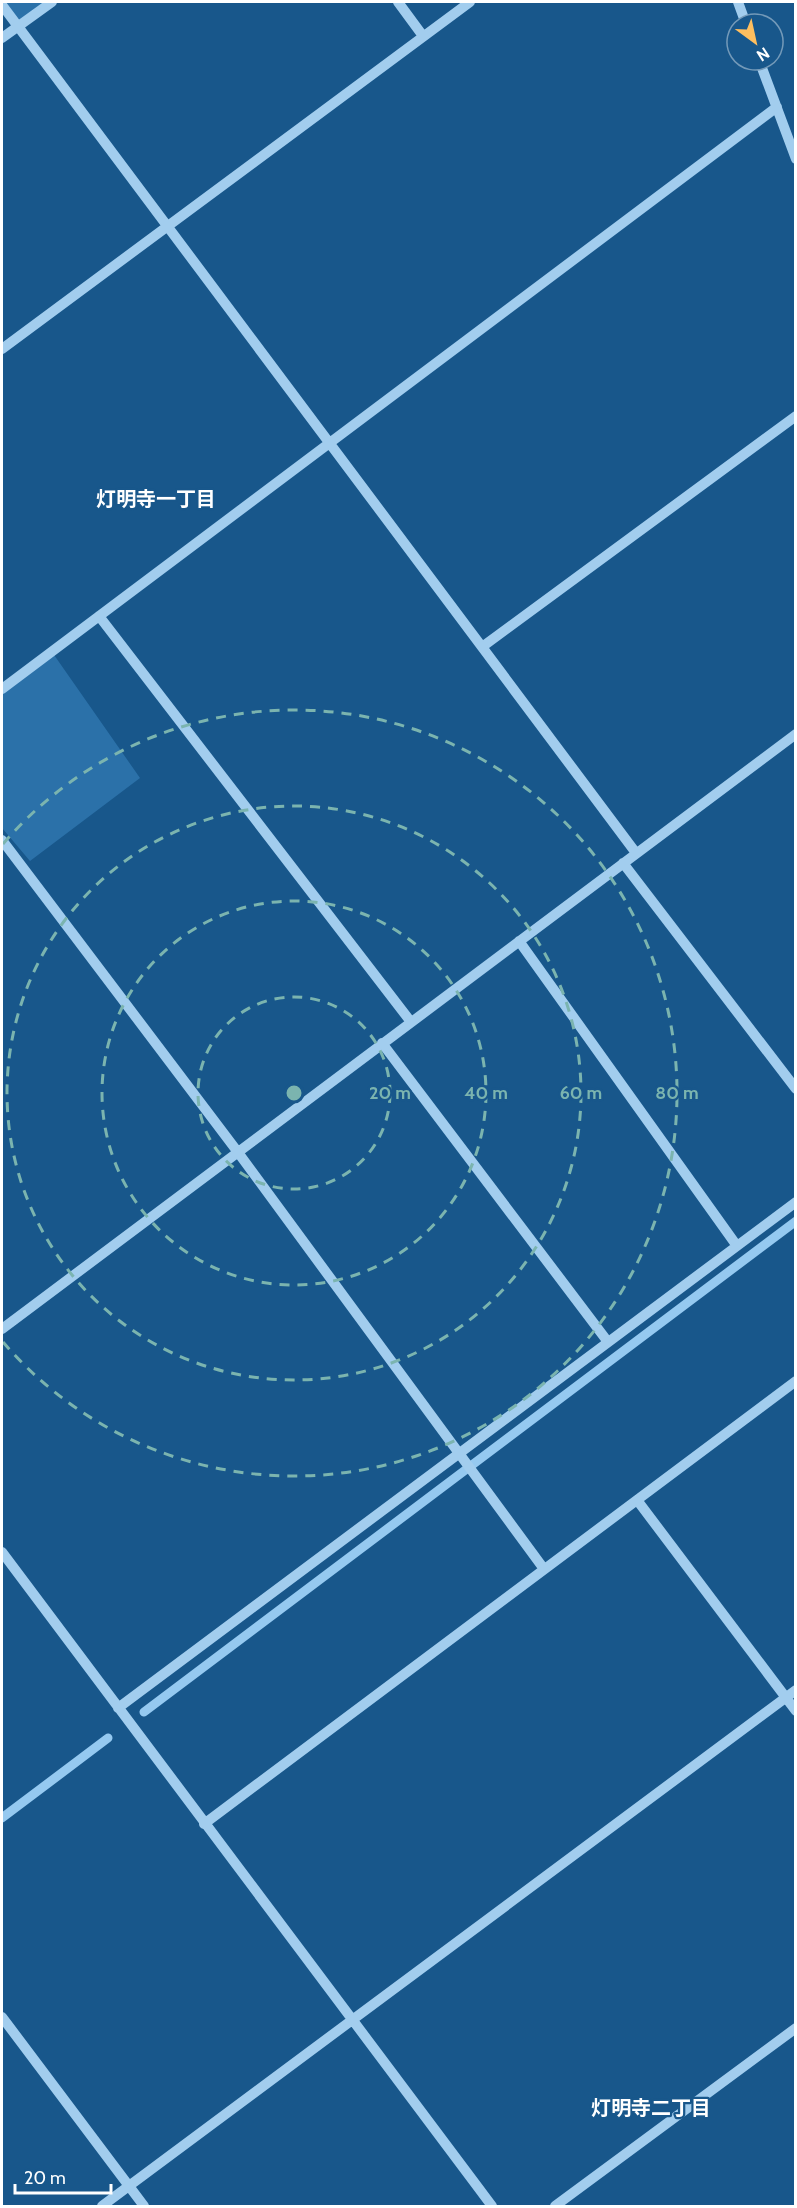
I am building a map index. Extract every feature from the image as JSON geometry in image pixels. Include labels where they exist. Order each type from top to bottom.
[{"type":"street","points":[[2,38],[52,2]]},
{"type":"street","points":[[398,2],[423,36]]},
{"type":"street","points":[[2,349],[470,2]]},
{"type":"street","points":[[2,5],[636,853]]},
{"type":"street","points":[[764,72],[795,159]]},
{"type":"street","points":[[2,689],[777,107]]},
{"type":"street","points":[[482,647],[795,416]]},
{"type":"street","points":[[99,616],[411,1022]]},
{"type":"street","points":[[2,1329],[795,734]]},
{"type":"street","points":[[2,840],[237,1151],[544,1569]]},
{"type":"street","points":[[623,863],[795,1089]]},
{"type":"street","points":[[519,941],[737,1246]]},
{"type":"street","points":[[382,1043],[608,1342]]},
{"type":"street","points":[[118,1708],[795,1202]]},
{"type":"street","points":[[204,1824],[795,1381]]},
{"type":"street","points":[[637,1500],[795,1711]]},
{"type":"street","points":[[2,1552],[492,2206]]},
{"type":"street","points":[[102,2206],[795,1690]]},
{"type":"street","points":[[2,2017],[144,2206]]},
{"type":"street","points":[[555,2206],[795,2028]]},
{"type":"shaded area","points":[[2,2],[52,2],[18,27]]},
{"type":"shaded area","points":[[52,652],[140,778],[30,861],[2,828],[2,689]]},
{"type":"waterway","points":[[144,1712],[796,1221]]},
{"type":"waterway","points":[[2,1818],[108,1738]]},
{"type":"district","name":"灯明寺一丁目","points":[[156,499]]},
{"type":"district","name":"灯明寺二丁目","points":[[651,2108]]}]
